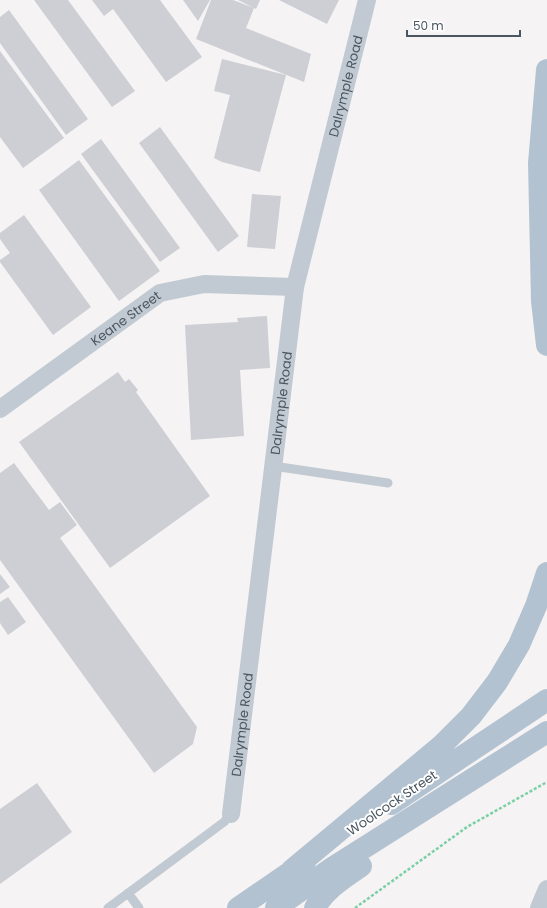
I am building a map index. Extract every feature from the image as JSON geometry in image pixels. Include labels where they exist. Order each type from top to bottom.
[{"type":"main road","points":[[547,70],[539,163],[542,301],[547,345]]},
{"type":"main road","points":[[292,870],[441,746],[471,716],[497,682],[519,645],[536,606],[547,573]]},
{"type":"main road","name":"Woolcock Street","points":[[238,908],[292,870],[547,700]]},
{"type":"main road","name":"Woolcock Street","points":[[276,908],[332,868],[547,732]]},
{"type":"main road","points":[[315,908],[327,892],[338,882],[377,854],[449,794]]},
{"type":"street","name":"Dalrymple Road","points":[[230,814],[295,287],[367,0]]},
{"type":"street","name":"Keane Street","points":[[0,409],[160,293],[204,284],[295,287]]},
{"type":"street","points":[[539,908],[547,889]]},
{"type":"lane","points":[[273,466],[388,483]]},
{"type":"lane","points":[[108,908],[224,822],[230,814]]},
{"type":"lane","points":[[128,893],[139,908]]},
{"type":"path","points":[[354,908],[467,827],[547,782]]},
{"type":"building","points":[[34,0],[68,0],[135,91],[112,107]]},
{"type":"building","points":[[92,0],[160,0],[202,57],[166,82],[113,9],[104,16]]},
{"type":"building","points":[[183,0],[210,0],[198,21]]},
{"type":"building","points":[[211,0],[233,0],[254,8],[246,28],[311,54],[304,82],[196,39]]},
{"type":"building","points":[[238,0],[260,0],[256,9]]},
{"type":"building","points":[[279,0],[339,0],[327,24]]},
{"type":"building","points":[[9,10],[88,119],[66,135],[0,43],[0,17]]},
{"type":"building","points":[[0,51],[64,138],[23,168],[0,137]]},
{"type":"building","points":[[222,59],[286,75],[260,172],[222,162],[214,158],[230,95],[214,91]]},
{"type":"building","points":[[160,127],[239,236],[218,252],[139,143]]},
{"type":"building","points":[[101,139],[180,248],[160,262],[81,154]]},
{"type":"building","points":[[79,160],[160,271],[119,301],[39,190]]},
{"type":"building","points":[[252,194],[281,196],[275,249],[247,247]]},
{"type":"building","points":[[24,215],[91,307],[53,335],[0,262],[0,260],[10,253],[0,239],[0,233]]},
{"type":"building","points":[[267,316],[270,368],[240,370],[244,436],[191,440],[185,325],[238,322],[237,318]]},
{"type":"building","points":[[118,372],[125,382],[129,379],[138,390],[136,392],[210,496],[110,568],[19,442]]},
{"type":"building","points":[[14,463],[49,510],[60,502],[77,525],[60,538],[197,727],[193,744],[154,773],[0,560],[0,473]]},
{"type":"building","points":[[0,574],[10,587],[0,594]]},
{"type":"building","points":[[8,597],[26,622],[8,635],[0,623],[0,602]]},
{"type":"building","points":[[37,783],[72,832],[0,884],[0,809]]}]
